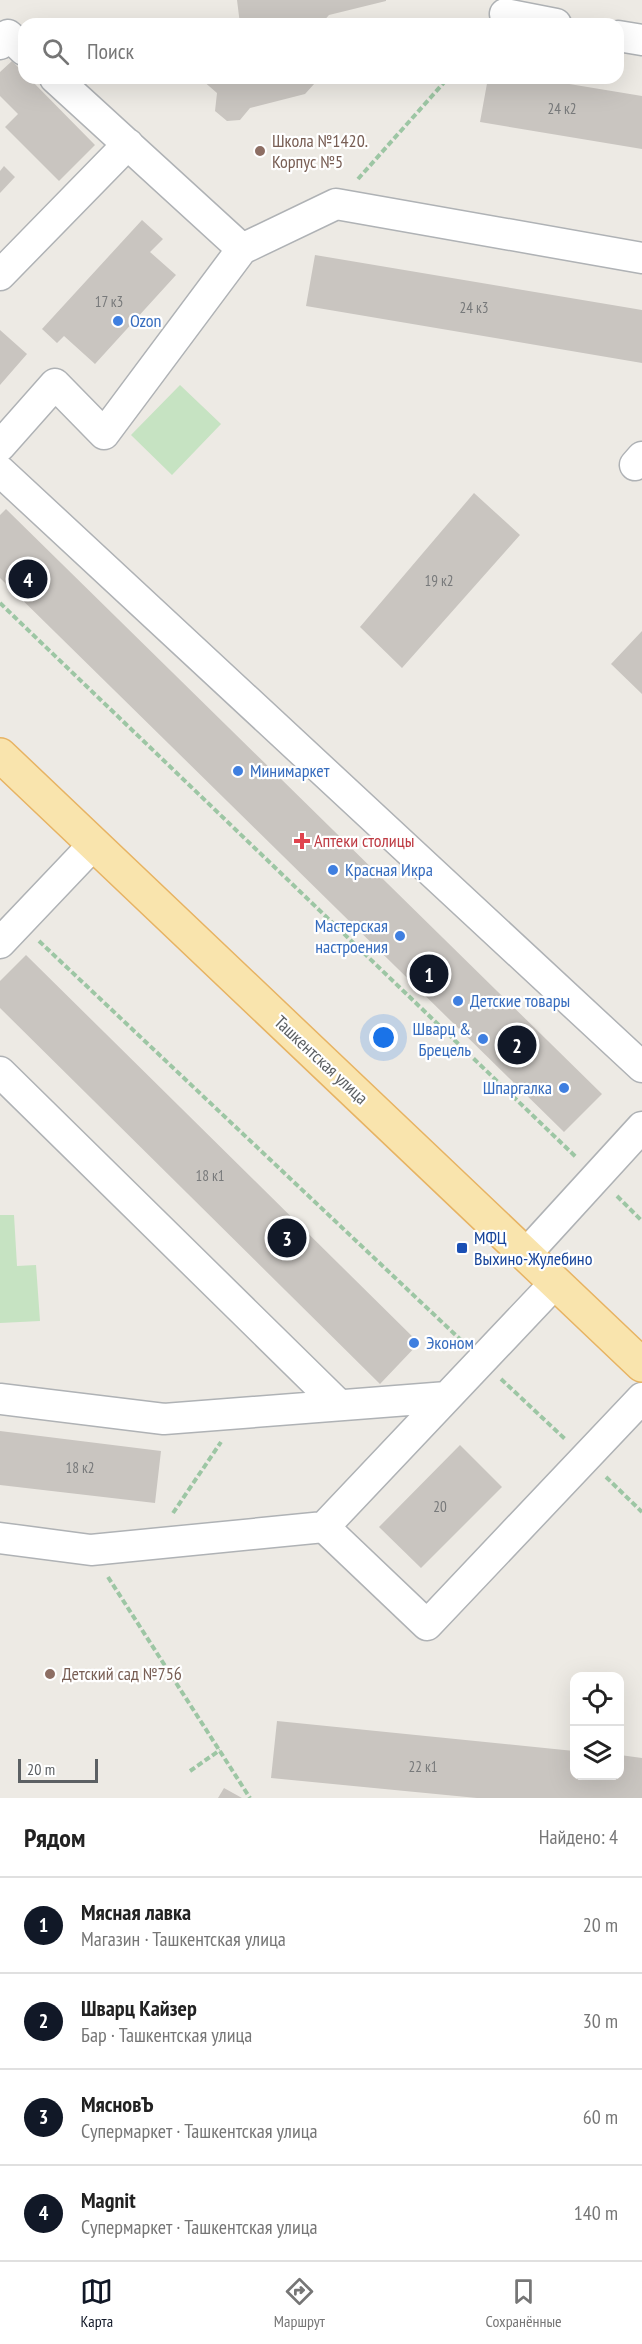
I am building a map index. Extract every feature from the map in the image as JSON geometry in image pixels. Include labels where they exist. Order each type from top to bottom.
[{"type":"main road","name":"Ташкентская улица","points":[[0,755],[642,1365]]},
{"type":"lane","points":[[505,14],[525,18]]},
{"type":"lane","points":[[0,44],[8,35],[18,44]]},
{"type":"lane","points":[[624,37],[642,40]]},
{"type":"lane","points":[[62,84],[242,249]]},
{"type":"lane","points":[[0,275],[128,144]]},
{"type":"lane","points":[[0,446],[55,384],[104,434],[242,249],[336,204],[642,258]]},
{"type":"lane","points":[[0,471],[642,1067]]},
{"type":"lane","points":[[10,933],[94,844]]},
{"type":"lane","points":[[0,1072],[339,1406]]},
{"type":"lane","points":[[526,1254],[642,1127]]},
{"type":"lane","points":[[0,1538],[91,1550],[324,1527],[483,1362],[555,1283]]},
{"type":"lane","points":[[0,1399],[164,1419],[447,1397]]},
{"type":"lane","points":[[324,1527],[427,1625],[642,1398]]},
{"type":"path","points":[[336,204],[443,84]]},
{"type":"path","points":[[0,603],[642,1221]]},
{"type":"path","points":[[10,933],[483,1362],[642,1512]]},
{"type":"path","points":[[153,1544],[241,1413]]},
{"type":"path","points":[[91,1550],[250,1798]]},
{"type":"path","points":[[190,1772],[220,1750]]},
{"type":"green space","points":[[180,385],[221,424],[172,475],[131,435]]},
{"type":"green space","points":[[0,1215],[14,1215],[17,1266],[36,1265],[40,1321],[0,1323]]},
{"type":"building","points":[[237,0],[386,0],[329,15],[326,18],[239,18]]},
{"type":"building","points":[[12,61],[18,67],[18,84],[35,84],[95,145],[59,181],[5,127],[18,114],[0,96],[0,72]]},
{"type":"building","points":[[207,84],[314,84],[305,94],[250,108],[240,120],[227,121],[215,111],[217,93]]},
{"type":"building","points":[[487,84],[569,84],[642,96],[642,149],[480,122]]},
{"type":"building","points":[[4,166],[15,177],[0,193],[0,171]]},
{"type":"building","points":[[142,220],[163,239],[150,252],[176,275],[95,364],[64,336],[57,343],[42,329]]},
{"type":"building","points":[[315,255],[642,310],[642,363],[306,306]]},
{"type":"building","points":[[0,330],[27,354],[0,385]]},
{"type":"building","points":[[474,493],[520,535],[402,668],[360,627]]},
{"type":"building","points":[[6,509],[602,1094],[564,1132],[0,578],[0,515]]},
{"type":"building","points":[[642,631],[642,694],[611,664]]},
{"type":"building","points":[[26,955],[419,1343],[380,1384],[0,1008],[0,981]]},
{"type":"building","points":[[0,1431],[161,1451],[155,1503],[0,1485]]},
{"type":"building","points":[[460,1445],[502,1487],[421,1568],[379,1527]]},
{"type":"building","points":[[277,1721],[570,1751],[570,1780],[624,1780],[624,1756],[642,1758],[642,1798],[477,1798],[271,1778]]},
{"type":"building","points":[[224,1788],[242,1798],[218,1798]]},
{"type":"place","name":"Школа №1420. Корпус №5","points":[[260,151]]},
{"type":"place","name":"Ozon","points":[[118,321]]},
{"type":"place","name":"Magnit","points":[[28,579]]},
{"type":"place","name":"Минимаркет","points":[[238,771]]},
{"type":"place","name":"Аптеки столицы","points":[[302,841]]},
{"type":"place","name":"Красная Икра","points":[[333,870]]},
{"type":"place","name":"Мастерская настроения","points":[[400,936]]},
{"type":"place","name":"Мясная лавка","points":[[429,974]]},
{"type":"place","name":"Детские товары","points":[[458,1001]]},
{"type":"place","name":"Шварц & Брецель","points":[[483,1039]]},
{"type":"place","name":"Шварц Кайзер","points":[[517,1045]]},
{"type":"place","name":"Шпаргалка","points":[[564,1088]]},
{"type":"place","name":"МясновЪ","points":[[287,1238]]},
{"type":"place","name":"МФЦ Выхино-Жулебино","points":[[462,1248]]},
{"type":"place","name":"Эконом","points":[[414,1343]]},
{"type":"place","name":"Детский сад №756","points":[[50,1674]]}]
